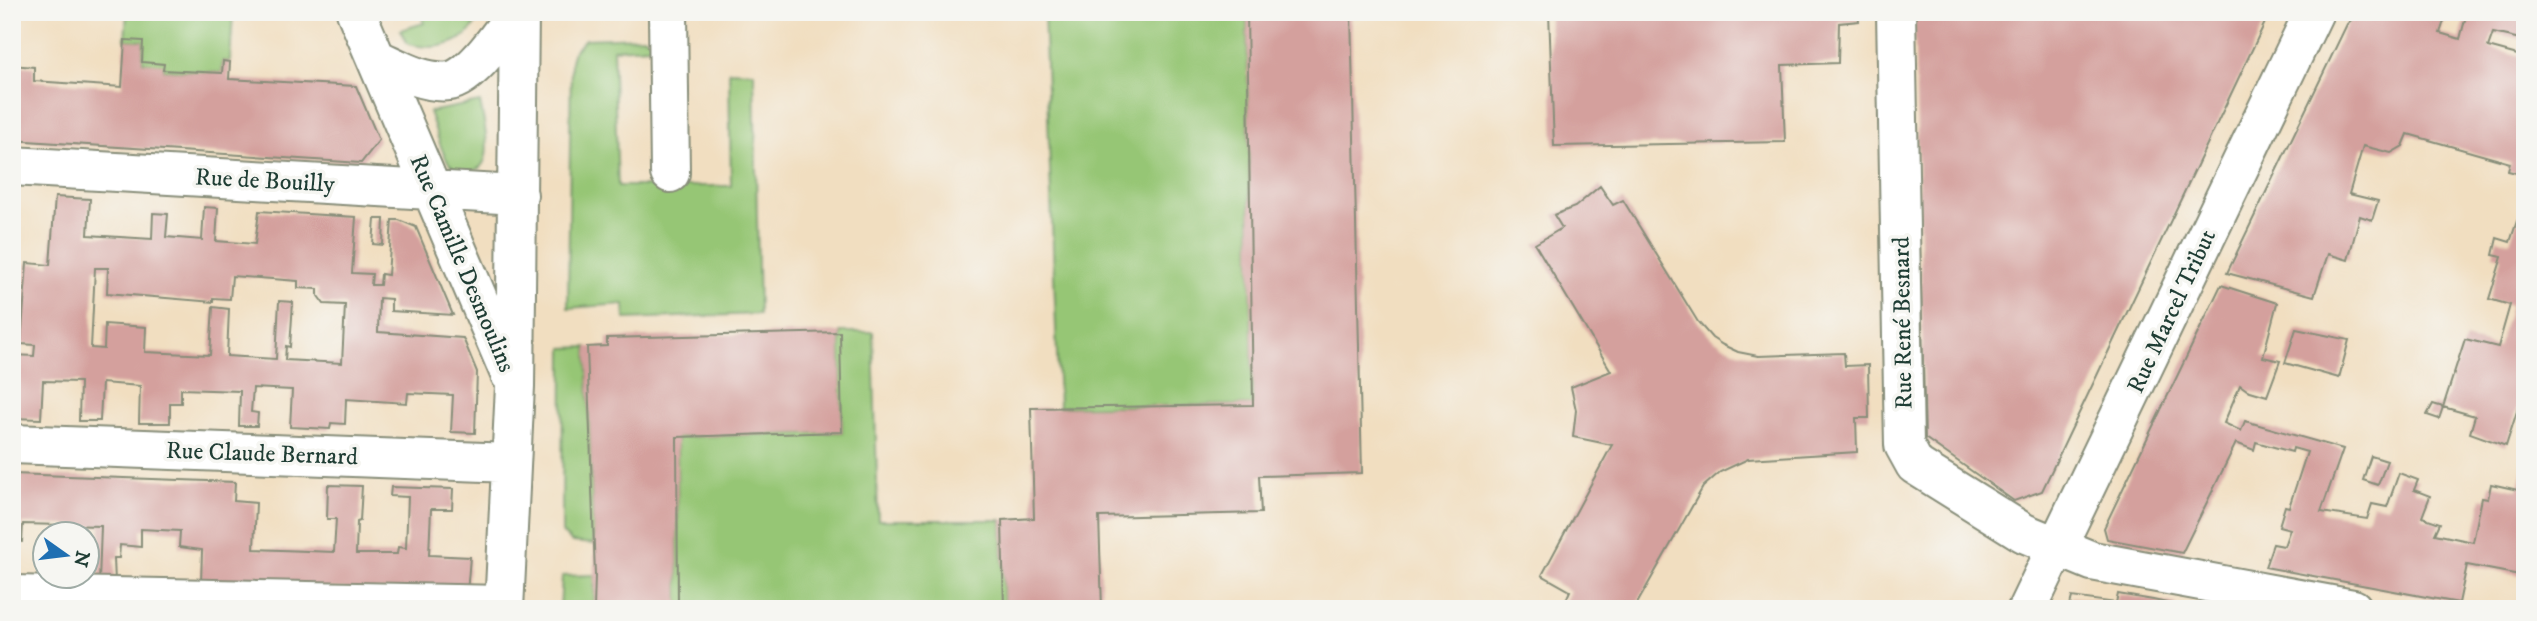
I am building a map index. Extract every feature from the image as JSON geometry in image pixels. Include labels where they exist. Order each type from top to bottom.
[{"type":"street","name":"Rue Camille Desmoulins","points":[[356,12],[515,386],[504,607]]},
{"type":"street","points":[[377,59],[420,78],[450,82],[467,72],[518,12]]},
{"type":"street","points":[[515,386],[518,12]]},
{"type":"street","points":[[668,12],[670,173]]},
{"type":"street","name":"Rue René Besnard","points":[[1896,12],[1905,445],[1915,466],[2024,533],[2092,561],[2353,609]]},
{"type":"street","name":"Rue Marcel Tribut","points":[[2027,609],[2314,12]]},
{"type":"street","name":"Rue de Bouilly","points":[[12,166],[518,195]]},
{"type":"street","name":"Rue Claude Bernard","points":[[12,444],[511,463]]},
{"type":"street","points":[[12,595],[504,607]]},
{"type":"green space","points":[[127,12],[233,12],[230,62],[223,61],[222,73],[163,70],[164,65],[142,62],[143,41],[125,40]]},
{"type":"green space","points":[[420,12],[449,12],[449,17],[466,12],[480,12],[476,23],[461,38],[452,43],[430,47],[408,44],[400,30],[424,23]]},
{"type":"green space","points":[[1044,12],[1247,12],[1253,405],[1059,407]]},
{"type":"green space","points":[[644,37],[651,41],[650,47],[613,49],[618,186],[731,186],[729,71],[754,72],[759,314],[625,319],[624,304],[568,308],[571,61],[574,51],[585,39]]},
{"type":"green space","points":[[480,102],[486,132],[486,154],[478,169],[460,170],[446,158],[429,112]]},
{"type":"green space","points":[[840,332],[873,332],[878,520],[1002,520],[1004,609],[678,609],[677,437],[842,432]]},
{"type":"green space","points":[[587,347],[594,544],[572,542],[562,533],[563,348]]},
{"type":"green space","points":[[595,575],[594,609],[560,609],[562,576]]},
{"type":"building","points":[[1247,12],[1351,12],[1362,473],[1259,476],[1261,513],[1099,517],[1102,609],[1004,609],[1002,520],[1034,518],[1031,408],[1253,405]]},
{"type":"building","points":[[1549,12],[1858,12],[1859,21],[1839,23],[1838,63],[1782,65],[1785,142],[1554,146]]},
{"type":"building","points":[[1914,12],[2270,12],[2042,491],[2014,501],[1925,438]]},
{"type":"building","points":[[2360,12],[2440,12],[2445,18],[2440,33],[2460,39],[2467,12],[2525,12],[2525,40],[2493,33],[2488,47],[2525,57],[2525,175],[2508,171],[2510,163],[2408,134],[2403,146],[2391,153],[2363,146],[2349,194],[2378,201],[2372,220],[2360,216],[2348,260],[2328,254],[2314,296],[2227,273],[2347,24]]},
{"type":"building","points":[[125,40],[143,41],[142,62],[164,64],[163,70],[222,73],[223,61],[230,62],[229,79],[356,86],[379,140],[361,163],[12,140],[12,65],[34,67],[34,81],[122,87]]},
{"type":"building","points":[[1600,186],[1613,205],[1623,200],[1698,322],[1712,338],[1738,352],[1758,356],[1844,353],[1845,366],[1868,365],[1869,418],[1856,418],[1857,452],[1748,459],[1720,472],[1703,487],[1634,609],[1579,609],[1564,604],[1570,591],[1542,575],[1612,445],[1573,437],[1576,410],[1571,387],[1611,371],[1535,244],[1562,228],[1554,215],[1575,207]]},
{"type":"building","points":[[55,197],[90,199],[88,235],[152,239],[153,213],[168,214],[166,237],[202,240],[204,207],[218,208],[216,241],[255,244],[259,211],[356,217],[352,273],[372,274],[371,285],[380,285],[381,274],[388,275],[392,220],[399,220],[416,227],[453,315],[391,311],[391,299],[379,298],[378,332],[463,338],[477,372],[475,433],[451,432],[453,395],[408,393],[407,403],[346,399],[345,424],[331,423],[330,429],[290,427],[292,390],[253,388],[251,412],[258,413],[257,426],[239,426],[240,391],[181,389],[181,403],[170,403],[170,423],[139,423],[140,386],[102,383],[100,421],[79,421],[80,382],[43,381],[41,419],[12,418],[14,355],[34,356],[35,345],[21,344],[27,263],[50,265]],"holes":[[[95,268],[108,268],[107,293],[213,302],[213,298],[230,299],[232,276],[298,281],[298,288],[318,289],[318,296],[324,304],[345,305],[342,363],[285,360],[286,346],[290,347],[293,302],[279,301],[276,359],[227,356],[229,309],[213,307],[210,355],[145,352],[146,327],[105,324],[104,349],[91,348]]]},
{"type":"building","points":[[375,219],[384,219],[383,245],[373,244]]},
{"type":"building","points":[[2517,221],[2525,223],[2525,253],[2522,262],[2525,266],[2525,386],[2506,446],[2470,433],[2475,416],[2443,407],[2465,339],[2498,347],[2510,305],[2489,299],[2502,257],[2493,255],[2497,238],[2510,242]]},
{"type":"building","points":[[12,236],[20,237],[20,256],[12,257]]},
{"type":"building","points":[[2221,285],[2277,303],[2263,357],[2280,361],[2267,396],[2240,385],[2224,423],[2241,431],[2245,421],[2343,449],[2321,512],[2367,519],[2372,504],[2387,507],[2399,473],[2418,480],[2414,490],[2430,496],[2422,517],[2440,523],[2435,534],[2473,542],[2482,498],[2488,499],[2491,484],[2518,490],[2525,464],[2525,576],[2467,565],[2459,603],[2265,567],[2273,544],[2284,546],[2290,529],[2279,526],[2285,506],[2289,507],[2307,452],[2293,448],[2292,452],[2256,442],[2254,450],[2236,443],[2182,553],[2107,539],[2104,528]]},
{"type":"building","points":[[2296,329],[2349,340],[2339,378],[2285,363]]},
{"type":"building","points":[[840,332],[842,432],[677,437],[678,609],[594,609],[587,347],[607,346],[607,338]]},
{"type":"building","points":[[2433,404],[2443,407],[2439,419],[2427,415]]},
{"type":"building","points":[[2371,456],[2387,461],[2378,485],[2363,480]]},
{"type":"building","points":[[12,474],[235,482],[234,501],[256,503],[254,549],[334,552],[336,519],[327,519],[328,485],[362,486],[356,554],[397,554],[398,547],[406,548],[408,497],[390,496],[391,487],[453,489],[452,509],[431,509],[429,555],[470,557],[467,593],[201,584],[202,550],[179,547],[180,531],[141,529],[141,547],[120,545],[119,558],[114,558],[115,582],[102,582],[102,520],[32,520],[32,524],[23,524],[22,542],[12,541]]},
{"type":"building","points":[[2118,594],[2177,605],[2176,609],[2069,609],[2072,597],[2116,603]]}]
